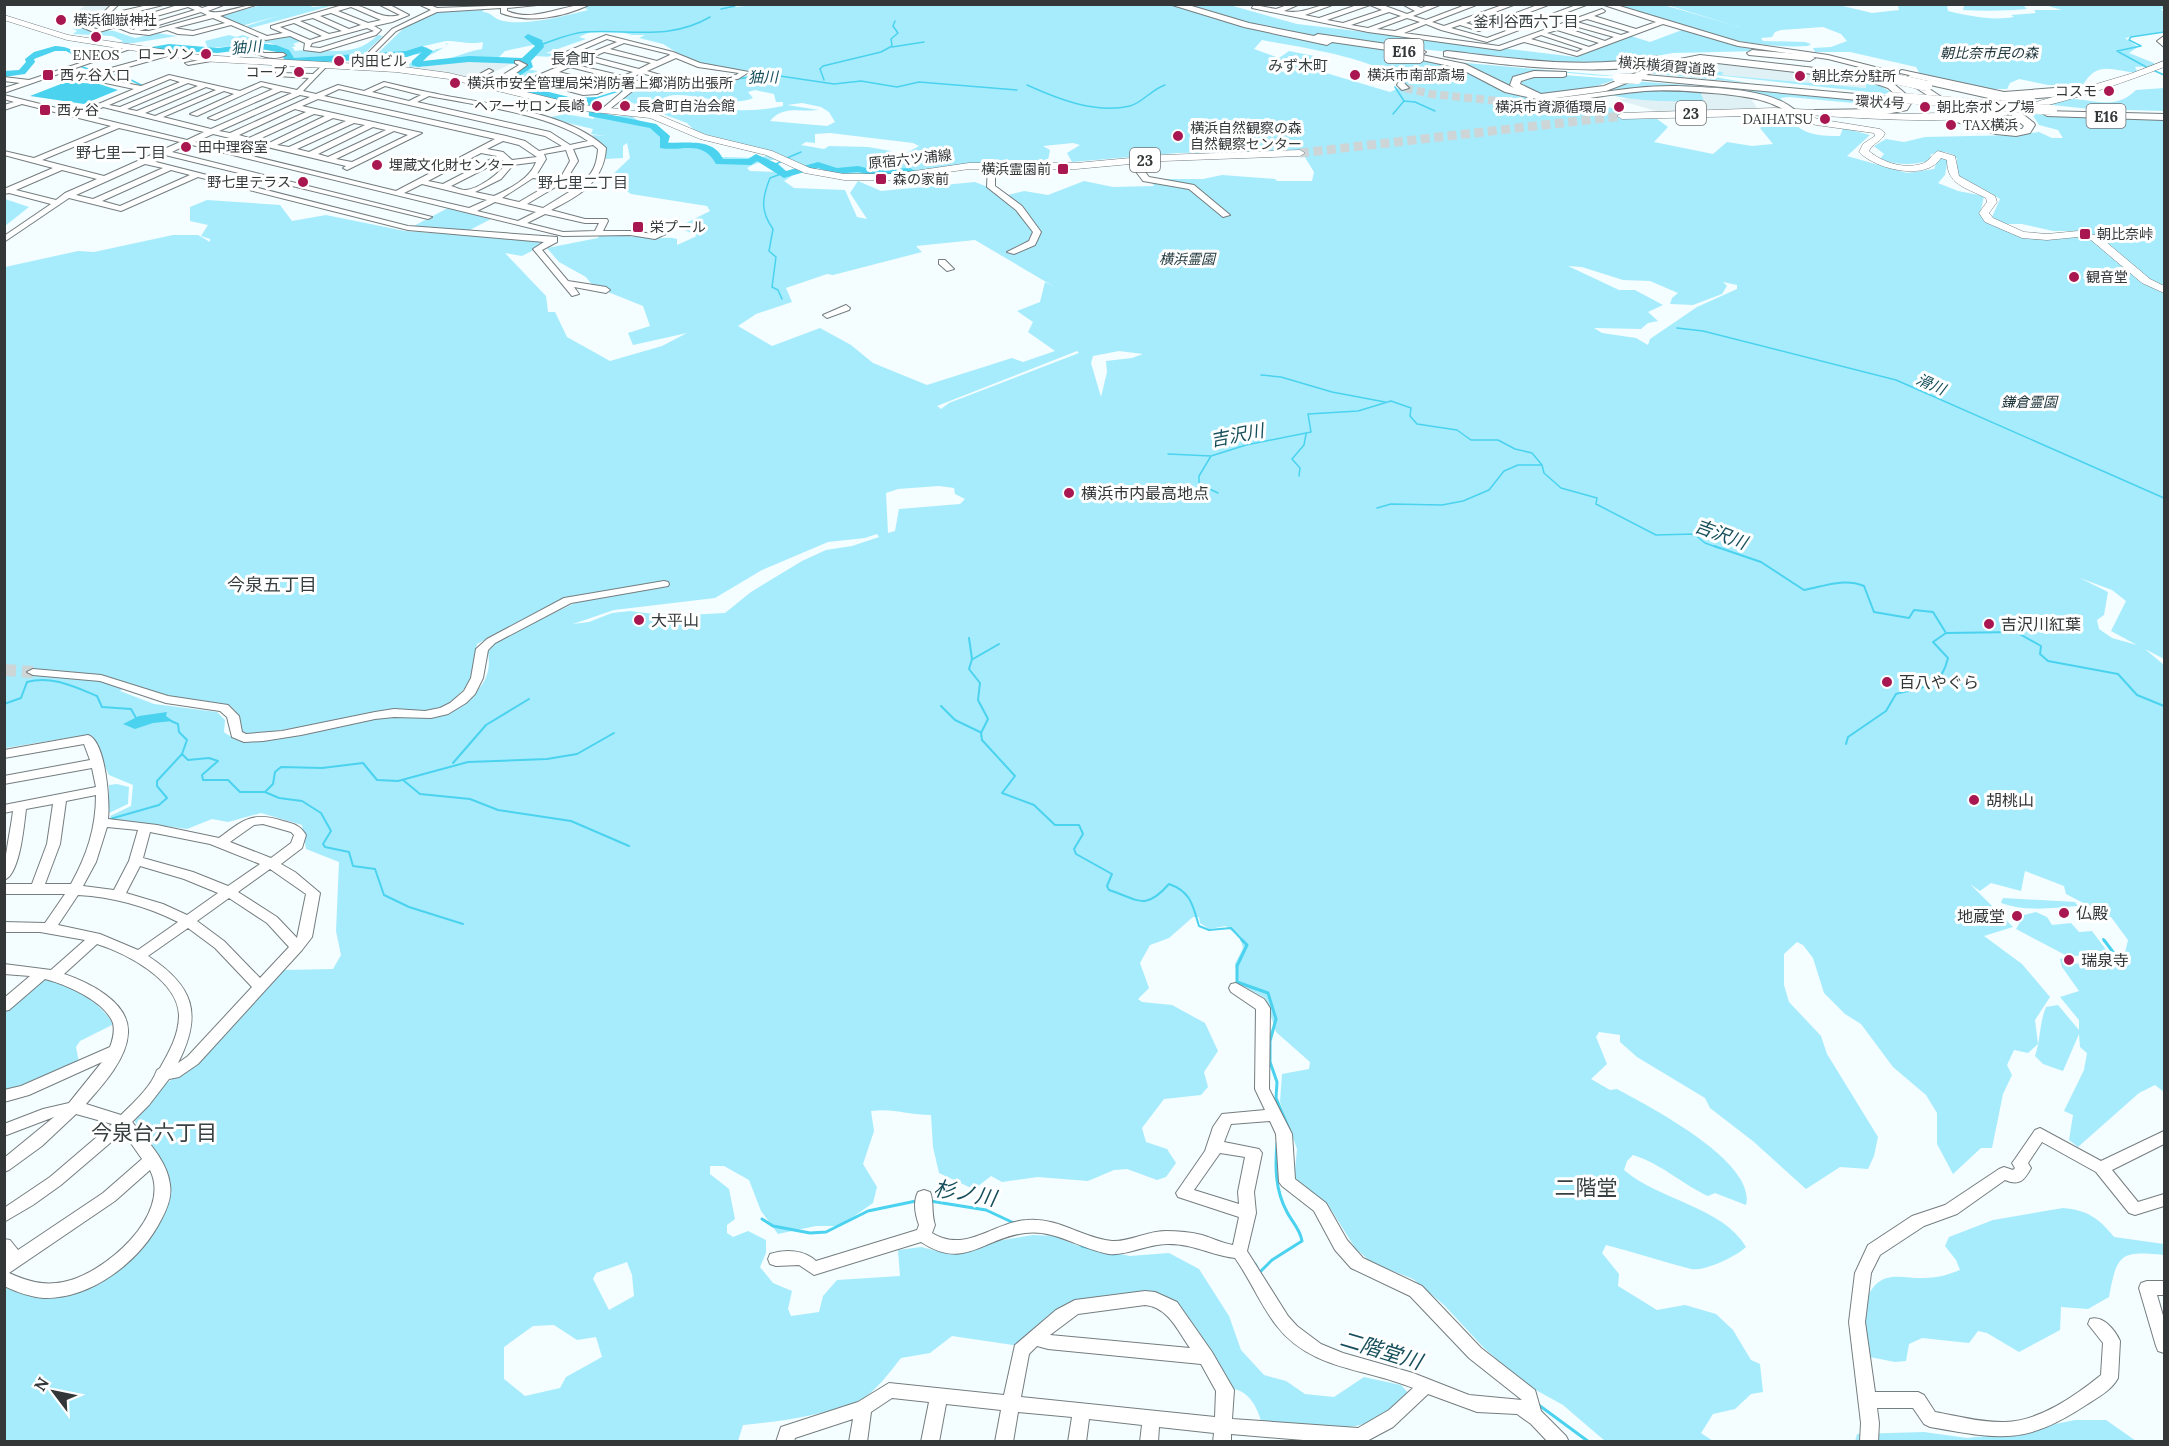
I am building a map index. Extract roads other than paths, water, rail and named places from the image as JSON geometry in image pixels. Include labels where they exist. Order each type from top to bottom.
[{"type":"highway","name":"横浜横須賀道路","points":[[1173,4],[1296,36],[1411,55],[1623,76]]},
{"type":"highway","name":"横浜横須賀道路","points":[[1185,4],[1318,37],[1440,56],[1623,76]]},
{"type":"highway","points":[[1318,37],[1425,52],[1590,65],[1632,64],[1685,54],[1739,57],[1885,74],[1925,84],[2007,111],[2030,125],[2026,130],[2016,133],[1995,131],[1967,120],[1945,117]]},
{"type":"highway","points":[[1411,55],[1462,66],[1508,90],[1541,97],[1578,94],[1606,87],[1677,61],[1739,57],[1911,78],[2002,98],[2076,92]]},
{"type":"highway","points":[[1641,78],[1623,76],[1534,74],[1520,77],[1514,82],[1517,88],[1526,92],[1561,94],[1612,83],[1675,59],[1739,57]]},
{"type":"highway","points":[[1739,57],[1700,61],[1694,67],[1702,73],[1715,76],[1874,96]]},
{"type":"highway","points":[[1817,66],[1883,82],[1903,93],[1908,103],[1903,108],[1891,111],[1819,112]]},
{"type":"highway","name":"横浜横須賀道路","points":[[1641,78],[1890,98]]},
{"type":"highway","name":"横浜横須賀道路","points":[[1641,78],[2049,111],[2164,115]]},
{"type":"main road","name":"原宿六ツ浦線","points":[[4,17],[56,35],[215,60],[415,70],[587,108],[663,118],[703,137],[759,150],[805,170],[844,177],[880,178],[991,165],[1076,166],[1300,153]]},
{"type":"main road","name":"環状4号","points":[[1622,116],[1791,111],[1889,117],[1966,116],[2007,111],[2094,87],[2164,64]]},
{"type":"main road","points":[[1791,111],[1812,121],[1880,133],[1879,137],[1864,149],[1867,155],[1881,163],[1919,167],[1934,161],[1938,154],[1949,155],[1952,158],[1952,173],[1955,178],[1990,196],[1992,202],[1984,213],[1989,220],[2030,236],[2079,234],[2095,238],[2146,281],[2164,290]]},
{"type":"street","points":[[105,19],[105,14],[116,4]]},
{"type":"street","points":[[139,19],[124,12],[164,4]]},
{"type":"street","points":[[130,31],[223,4]]},
{"type":"street","points":[[256,4],[216,16],[170,29],[149,33],[130,31],[117,25],[105,19],[85,23],[82,26],[96,31],[117,25],[189,5],[202,10],[216,16],[232,23],[255,32],[266,38],[291,34]]},
{"type":"street","points":[[274,27],[309,42],[406,15],[381,4]]},
{"type":"street","points":[[421,4],[436,10]]},
{"type":"street","points":[[357,67],[403,24],[436,10],[544,4]]},
{"type":"street","points":[[504,8],[503,12],[516,17],[546,15],[588,4]]},
{"type":"street","points":[[1259,4],[1254,7],[1342,26],[1500,48],[1588,17],[1603,8]]},
{"type":"street","points":[[1274,12],[1297,4]]},
{"type":"street","points":[[1296,16],[1334,4],[1353,10]]},
{"type":"street","points":[[1318,21],[1370,4],[1464,35],[1487,40],[1583,5],[1660,22],[1737,44],[1828,57],[1919,86],[1966,116]]},
{"type":"street","points":[[1404,4],[1421,11]]},
{"type":"street","points":[[1367,30],[1440,4]]},
{"type":"street","points":[[1392,34],[1476,4],[1535,23]]},
{"type":"street","points":[[1420,38],[1513,4]]},
{"type":"street","points":[[1460,23],[1479,29],[1548,4]]},
{"type":"street","points":[[255,32],[353,5],[387,20],[403,24]]},
{"type":"street","points":[[1603,8],[1649,26]]},
{"type":"street","points":[[1342,26],[1388,10]]},
{"type":"street","points":[[309,42],[306,49],[320,50],[352,43],[378,30],[333,11]]},
{"type":"street","points":[[314,16],[349,31]]},
{"type":"street","points":[[1554,16],[1620,37]]},
{"type":"street","points":[[1588,17],[1635,31]]},
{"type":"street","points":[[294,21],[330,37]]},
{"type":"street","points":[[1508,33],[1572,54],[1660,22]]},
{"type":"street","points":[[170,29],[181,33],[194,33],[232,23]]},
{"type":"street","points":[[1558,28],[1605,43]]},
{"type":"street","points":[[1543,34],[1589,49]]},
{"type":"street","points":[[1447,41],[1464,35]]},
{"type":"street","points":[[604,110],[635,85],[670,79],[738,77],[745,72],[698,65],[676,55],[606,37],[566,51],[670,79],[698,65]]},
{"type":"street","points":[[632,37],[538,78],[538,82],[583,93],[594,93],[676,55]]},
{"type":"street","points":[[2164,38],[2160,41],[2164,45]]},
{"type":"street","points":[[246,47],[270,57],[284,55]]},
{"type":"street","points":[[4,91],[130,48]]},
{"type":"street","points":[[604,50],[658,63]]},
{"type":"street","points":[[257,53],[258,57],[269,60],[279,75],[315,76]]},
{"type":"street","points":[[142,88],[84,77],[169,54]]},
{"type":"street","points":[[189,63],[215,60]]},
{"type":"street","points":[[4,240],[68,195],[298,93],[325,65]]},
{"type":"street","points":[[500,88],[507,85],[504,78],[520,65],[532,67]]},
{"type":"street","points":[[569,65],[624,79],[635,85]]},
{"type":"street","points":[[1885,74],[1887,69],[2004,94],[2094,87]]},
{"type":"street","points":[[471,81],[489,71]]},
{"type":"street","points":[[552,72],[606,86]]},
{"type":"street","points":[[78,115],[169,77],[241,93]]},
{"type":"street","points":[[4,79],[29,82]]},
{"type":"street","points":[[121,109],[187,81]]},
{"type":"street","points":[[194,114],[264,83],[279,89],[522,143],[540,156]]},
{"type":"street","points":[[365,93],[384,84],[540,119],[582,132],[602,148],[602,162],[588,182],[544,211],[520,223]]},
{"type":"street","points":[[138,113],[206,85]]},
{"type":"street","points":[[231,136],[338,87],[547,134],[569,147],[574,161],[563,179],[520,205]]},
{"type":"street","points":[[541,98],[562,88]]},
{"type":"street","points":[[1508,102],[1559,102],[1678,88],[1747,94],[1775,101],[1791,111]]},
{"type":"street","points":[[134,128],[224,89]]},
{"type":"street","points":[[212,118],[279,89]]},
{"type":"street","points":[[410,103],[428,94]]},
{"type":"street","points":[[4,96],[563,234],[598,233],[655,237],[664,233]]},
{"type":"street","points":[[290,150],[396,100]]},
{"type":"street","points":[[4,108],[22,101]]},
{"type":"street","points":[[102,105],[353,165]]},
{"type":"street","points":[[290,198],[415,134],[478,105]]},
{"type":"street","points":[[295,107],[415,134]]},
{"type":"street","points":[[177,110],[231,123]]},
{"type":"street","points":[[250,140],[314,111]]},
{"type":"street","points":[[249,114],[268,119]]},
{"type":"street","points":[[270,145],[333,115]]},
{"type":"street","points":[[354,215],[540,119]]},
{"type":"street","points":[[310,155],[373,124]]},
{"type":"street","points":[[34,161],[119,125]]},
{"type":"street","points":[[329,159],[393,129]]},
{"type":"street","points":[[510,162],[596,142]]},
{"type":"street","points":[[213,179],[280,147]]},
{"type":"street","points":[[480,150],[503,156],[510,162]]},
{"type":"street","points":[[164,152],[428,217]]},
{"type":"street","points":[[4,153],[105,179]]},
{"type":"street","points":[[445,186],[503,156]]},
{"type":"street","points":[[534,176],[540,156]]},
{"type":"street","points":[[144,161],[408,228],[554,240]]},
{"type":"street","points":[[1132,161],[1146,179],[1191,187],[1226,215]]},
{"type":"street","points":[[469,192],[508,169],[510,162]]},
{"type":"street","points":[[991,165],[991,187],[1019,208],[1037,232],[1032,243],[1011,252]]},
{"type":"street","points":[[7,191],[60,168]]},
{"type":"street","points":[[94,202],[170,168]]},
{"type":"street","points":[[68,195],[121,209],[196,174]]},
{"type":"street","points":[[470,211],[534,176],[588,182]]},
{"type":"street","points":[[420,181],[585,220],[604,221],[598,233]]},
{"type":"street","points":[[7,191],[58,203]]},
{"type":"street","points":[[408,228],[450,205]]},
{"type":"street","points":[[469,233],[497,218]]},
{"type":"street","points":[[563,234],[537,249],[575,294]]},
{"type":"street","points":[[942,262],[950,269]]},
{"type":"street","points":[[567,283],[606,290]]},
{"type":"street","points":[[827,315],[846,309]]},
{"type":"street","points":[[33,672],[92,676],[180,703],[224,708],[233,716],[236,734],[244,738],[311,729],[388,714],[432,714],[454,705],[473,688],[478,680],[482,649],[491,641],[568,600],[664,584]]},
{"type":"street","points":[[4,754],[88,739],[97,764],[103,790],[101,822],[91,861],[78,889],[48,929]]},
{"type":"street","points":[[4,780],[97,764]]},
{"type":"street","points":[[4,809],[103,790]]},
{"type":"street","points":[[38,888],[53,850],[58,828],[60,798]]},
{"type":"street","points":[[4,876],[15,847],[20,806]]},
{"type":"street","points":[[139,956],[297,845],[300,835],[296,829],[258,818],[251,820],[221,843]]},
{"type":"street","points":[[101,822],[145,827],[221,843],[298,880],[313,893],[305,938],[193,1060],[174,1073],[162,1074]]},
{"type":"street","points":[[119,894],[136,861],[145,827]]},
{"type":"street","points":[[136,861],[180,872],[229,892],[270,918],[297,947]]},
{"type":"street","points":[[4,889],[78,889],[119,894],[188,921],[225,949],[261,987]]},
{"type":"street","points":[[4,927],[48,929],[116,944],[139,956],[165,975],[176,989],[185,1009],[181,1040],[150,1093],[123,1123],[72,1169],[4,1216]]},
{"type":"street","points":[[4,1006],[95,939]]},
{"type":"street","points":[[4,969],[48,974],[91,993],[114,1012],[122,1028],[116,1050],[106,1067],[74,1108],[33,1145],[4,1166]]},
{"type":"street","points":[[1236,988],[1263,1008],[1262,1089],[1285,1138],[1287,1182],[1320,1208],[1341,1245],[1357,1263],[1416,1291],[1475,1353],[1529,1395],[1533,1414]]},
{"type":"street","points":[[4,1096],[24,1091],[116,1050]]},
{"type":"street","points":[[4,1130],[74,1108],[123,1123],[151,1160],[162,1180],[161,1205],[151,1224],[127,1256],[79,1284],[52,1291],[30,1290],[17,1286],[4,1278]]},
{"type":"street","points":[[1248,1213],[1184,1194],[1215,1146],[1220,1126],[1227,1118],[1276,1115]]},
{"type":"street","points":[[1869,1442],[1867,1400],[1857,1322],[1863,1273],[1874,1250],[1917,1221],[1951,1209],[2004,1173],[2016,1178],[2023,1168],[2020,1163],[2040,1134],[2101,1168],[2135,1209],[2164,1200]]},
{"type":"street","points":[[2101,1168],[2164,1137]]},
{"type":"street","points":[[1215,1146],[1254,1153],[1246,1192],[1248,1213],[1243,1256]]},
{"type":"street","points":[[4,1245],[11,1264],[109,1197],[151,1160]]},
{"type":"street","points":[[923,1235],[927,1225],[923,1214],[924,1196]]},
{"type":"street","points":[[923,1235],[937,1246],[957,1249],[988,1236],[1025,1226],[1065,1229],[1085,1242],[1112,1248],[1152,1238],[1199,1241],[1243,1256],[1257,1274],[1258,1284],[1287,1325],[1309,1346],[1336,1360],[1400,1376],[1477,1404],[1520,1406],[1533,1414],[1560,1442]]},
{"type":"street","points":[[776,1259],[802,1258],[814,1268],[923,1235]]},
{"type":"street","points":[[2164,1288],[2147,1288],[2164,1346]]},
{"type":"street","points":[[1004,1442],[1021,1350],[1037,1339],[1062,1315],[1076,1307],[1126,1299],[1155,1299],[1171,1307],[1206,1356],[1225,1390],[1222,1434]]},
{"type":"street","points":[[1867,1400],[1918,1400],[1930,1419],[1987,1430],[2019,1429],[2084,1398],[2109,1378],[2112,1341],[2096,1324]]},
{"type":"street","points":[[1037,1339],[1048,1342],[1206,1356]]},
{"type":"street","points":[[785,1442],[787,1433],[863,1408],[889,1390],[1151,1418],[1222,1434],[1359,1436],[1377,1430],[1402,1411],[1425,1386]]},
{"type":"street","points":[[930,1442],[939,1396]]},
{"type":"street","points":[[858,1442],[863,1408]]},
{"type":"street","points":[[1077,1442],[1081,1411]]},
{"type":"street","points":[[1149,1442],[1151,1418]]},
{"type":"waterway","points":[[721,9],[735,6]]},
{"type":"waterway","points":[[540,45],[579,33],[664,32],[680,29],[710,17]]},
{"type":"waterway","points":[[824,80],[820,69],[823,66],[881,52],[892,46],[891,39],[898,33],[893,26],[895,21]]},
{"type":"waterway","points":[[2148,68],[2117,51],[2141,46],[2129,40],[2131,37],[2164,32]]},
{"type":"waterway","points":[[522,61],[529,59],[535,49],[540,47],[539,42],[528,37]]},
{"type":"waterway","points":[[892,47],[924,42]]},
{"type":"waterway","name":"㹨川","points":[[156,47],[218,50],[266,46],[286,52],[287,58],[293,61],[407,54],[422,49],[429,51],[415,63],[469,59],[522,61]]},
{"type":"waterway","name":"㹨川","points":[[4,74],[22,72],[31,62],[29,59],[31,57],[55,48],[67,49],[79,55],[100,52]]},
{"type":"waterway","name":"㹨川","points":[[77,62],[79,55]]},
{"type":"waterway","points":[[522,61],[530,65],[511,77],[518,87],[573,101],[593,99],[592,114],[653,126],[665,136],[663,146],[704,147],[711,150],[719,162],[751,162],[756,157],[775,166],[784,175],[818,165],[836,171],[858,169],[875,173],[910,171]]},
{"type":"waterway","points":[[82,67],[98,72]]},
{"type":"waterway","points":[[2153,70],[2164,75]]},
{"type":"waterway","points":[[103,73],[125,77],[143,86]]},
{"type":"waterway","name":"㹨川","points":[[735,79],[773,75],[834,84],[861,81],[897,87],[919,82],[1017,90]]},
{"type":"waterway","name":"㹨川","points":[[1027,85],[1077,104],[1104,108],[1130,106],[1165,85]]},
{"type":"waterway","points":[[1395,87],[1404,101]]},
{"type":"waterway","name":"㹨川","points":[[593,99],[628,88]]},
{"type":"waterway","points":[[1393,114],[1404,101]]},
{"type":"waterway","points":[[1404,101],[1415,102],[1435,111]]},
{"type":"waterway","points":[[787,158],[801,152]]},
{"type":"waterway","points":[[774,165],[782,161]]},
{"type":"waterway","points":[[781,174],[770,178],[765,192],[764,210],[773,229],[769,251],[776,257],[772,287],[778,290],[782,299]]},
{"type":"waterway","name":"滑川","points":[[1677,328],[1703,331],[1896,380],[2164,498]]},
{"type":"waterway","points":[[1261,375],[1281,377],[1332,392],[1385,402]]},
{"type":"waterway","name":"吉沢川","points":[[1211,456],[1246,445],[1311,432],[1308,414],[1358,411],[1391,401],[1411,408],[1410,416],[1417,424],[1457,430],[1471,440],[1498,440],[1515,449],[1532,453],[1542,465]]},
{"type":"waterway","points":[[1299,476],[1300,468],[1292,459],[1304,445],[1306,434]]},
{"type":"waterway","name":"吉沢川","points":[[1168,454],[1211,456]]},
{"type":"waterway","points":[[1211,456],[1199,476],[1199,484],[1218,493]]},
{"type":"waterway","points":[[1377,508],[1391,504],[1442,505],[1463,501],[1489,490],[1504,471],[1518,465],[1542,465]]},
{"type":"waterway","name":"吉沢川","points":[[1542,465],[1544,473],[1561,488],[1597,498],[1596,504],[1656,535],[1694,534],[1705,543],[1719,548]]},
{"type":"waterway","name":"吉沢川","points":[[1714,546],[1761,562],[1804,590],[1842,583],[1864,586],[1874,612],[1909,618],[1914,610],[1933,612],[1946,633]]},
{"type":"waterway","name":"吉沢川","points":[[1946,633],[2016,632],[2041,646],[2040,654],[2048,661],[2118,674],[2137,695],[2164,706]]},
{"type":"waterway","points":[[1846,744],[1848,737],[1886,711],[1896,694],[1923,688],[1941,676],[1948,658],[1933,642],[1946,633]]},
{"type":"waterway","name":"二階堂川","points":[[969,638],[972,659],[969,669],[980,683],[978,700],[988,719],[981,733],[982,740],[1015,776],[1002,793],[1034,805],[1055,825],[1079,825],[1083,834],[1074,849],[1076,854],[1112,874],[1107,886],[1109,890],[1141,901],[1154,898],[1169,884],[1177,887],[1183,891],[1193,906],[1199,926],[1209,930],[1231,928],[1244,942]]},
{"type":"waterway","points":[[973,659],[999,644]]},
{"type":"waterway","points":[[4,704],[21,698],[27,682],[45,680],[63,683],[97,696],[102,707],[131,709],[136,718]]},
{"type":"waterway","points":[[453,763],[486,725],[529,699]]},
{"type":"waterway","points":[[941,706],[955,720],[980,732]]},
{"type":"waterway","points":[[171,721],[178,724],[179,732],[187,740],[182,754]]},
{"type":"waterway","points":[[265,792],[273,784],[275,772],[281,767],[322,768],[363,763],[377,780],[398,781],[468,762],[547,759],[577,754],[614,733]]},
{"type":"waterway","points":[[110,819],[159,805],[167,798],[157,786],[157,781],[182,754]]},
{"type":"waterway","points":[[182,754],[188,760],[209,758],[218,761],[202,775],[203,780],[228,780],[240,792],[265,792]]},
{"type":"waterway","points":[[403,780],[420,794],[470,799],[498,810],[571,821],[629,846]]},
{"type":"waterway","points":[[265,792],[279,798],[302,801],[321,813],[331,831],[323,844],[325,847],[349,852],[353,866],[375,869],[384,895],[409,907],[463,924]]},
{"type":"waterway","points":[[2104,940],[2122,964]]},
{"type":"waterway","name":"二階堂川","points":[[1244,942],[1247,945],[1237,966],[1237,982],[1268,993],[1276,1019],[1270,1041],[1270,1062],[1277,1082],[1276,1098],[1289,1129]]},
{"type":"waterway","name":"二階堂川","points":[[1261,1271],[1272,1260],[1302,1241],[1280,1195],[1276,1170],[1277,1143]]},
{"type":"waterway","name":"杉ノ川","points":[[762,1219],[773,1226],[810,1233],[826,1232],[868,1211],[916,1201]]},
{"type":"waterway","name":"杉ノ川","points":[[930,1201],[986,1210],[1016,1224]]},
{"type":"waterway","name":"杉ノ川","points":[[1082,1246],[1114,1254]]},
{"type":"waterway","name":"杉ノ川","points":[[1255,1264],[1262,1277]]},
{"type":"waterway","name":"二階堂川","points":[[1536,1403],[1589,1442]]},
{"type":"tunnel","points":[[1405,88],[1431,94],[1508,102]]},
{"type":"tunnel","points":[[1300,153],[1622,116]]},
{"type":"tunnel","points":[[4,670],[33,672]]},
{"type":"place","name":"横浜御嶽神社","points":[[61,20]]},
{"type":"place","name":"ENEOS","points":[[96,37]]},
{"type":"place","name":"ローソン","points":[[206,54]]},
{"type":"place","name":"内田ビル","points":[[339,61]]},
{"type":"place","name":"コープ","points":[[299,72]]},
{"type":"place","name":"西ヶ谷入口","points":[[48,75]]},
{"type":"place","name":"横浜市南部斎場","points":[[1355,75]]},
{"type":"place","name":"朝比奈分駐所","points":[[1800,76]]},
{"type":"place","name":"横浜市安全管理局栄消防署上郷消防出張所","points":[[455,83]]},
{"type":"place","name":"コスモ","points":[[2109,91]]},
{"type":"place","name":"ヘアーサロン長崎","points":[[597,106]]},
{"type":"place","name":"長倉町自治会館","points":[[625,106]]},
{"type":"place","name":"横浜市資源循環局","points":[[1619,107]]},
{"type":"place","name":"朝比奈ポンプ場","points":[[1925,107]]},
{"type":"place","name":"西ヶ谷","points":[[45,110]]},
{"type":"place","name":"DAIHATSU","points":[[1825,119]]},
{"type":"place","name":"TAX横浜","points":[[1951,125]]},
{"type":"place","name":"横浜自然観察の森 自然観察センター","points":[[1178,136]]},
{"type":"place","name":"田中理容室","points":[[186,147]]},
{"type":"place","name":"埋蔵文化財センター","points":[[377,165]]},
{"type":"place","name":"横浜霊園前","points":[[1063,169]]},
{"type":"place","name":"森の家前","points":[[881,179]]},
{"type":"place","name":"野七里テラス","points":[[303,182]]},
{"type":"place","name":"栄プール","points":[[638,227]]},
{"type":"place","name":"朝比奈峠","points":[[2085,234]]},
{"type":"place","name":"観音堂","points":[[2074,277]]},
{"type":"place","name":"横浜市内最高地点","points":[[1069,493]]},
{"type":"place","name":"大平山","points":[[639,620]]},
{"type":"place","name":"吉沢川紅葉","points":[[1989,624]]},
{"type":"place","name":"百八やぐら","points":[[1887,682]]},
{"type":"place","name":"胡桃山","points":[[1974,800]]},
{"type":"place","name":"仏殿","points":[[2064,913]]},
{"type":"place","name":"地蔵堂","points":[[2017,916]]},
{"type":"place","name":"瑞泉寺","points":[[2069,960]]},
{"type":"district","name":"釜利谷西六丁目","points":[[1526,21]]},
{"type":"district","name":"長倉町","points":[[573,58]]},
{"type":"district","name":"みず木町","points":[[1298,65]]},
{"type":"district","name":"野七里一丁目","points":[[121,152]]},
{"type":"district","name":"野七里二丁目","points":[[583,182]]},
{"type":"district","name":"今泉五丁目","points":[[272,584]]},
{"type":"district","name":"今泉台六丁目","points":[[154,1132]]},
{"type":"district","name":"二階堂","points":[[1586,1187]]},
{"type":"park label","name":"朝比奈市民の森","points":[[1989,53]]},
{"type":"park label","name":"横浜霊園","points":[[1187,259]]},
{"type":"park label","name":"鎌倉霊園","points":[[2029,402]]}]
